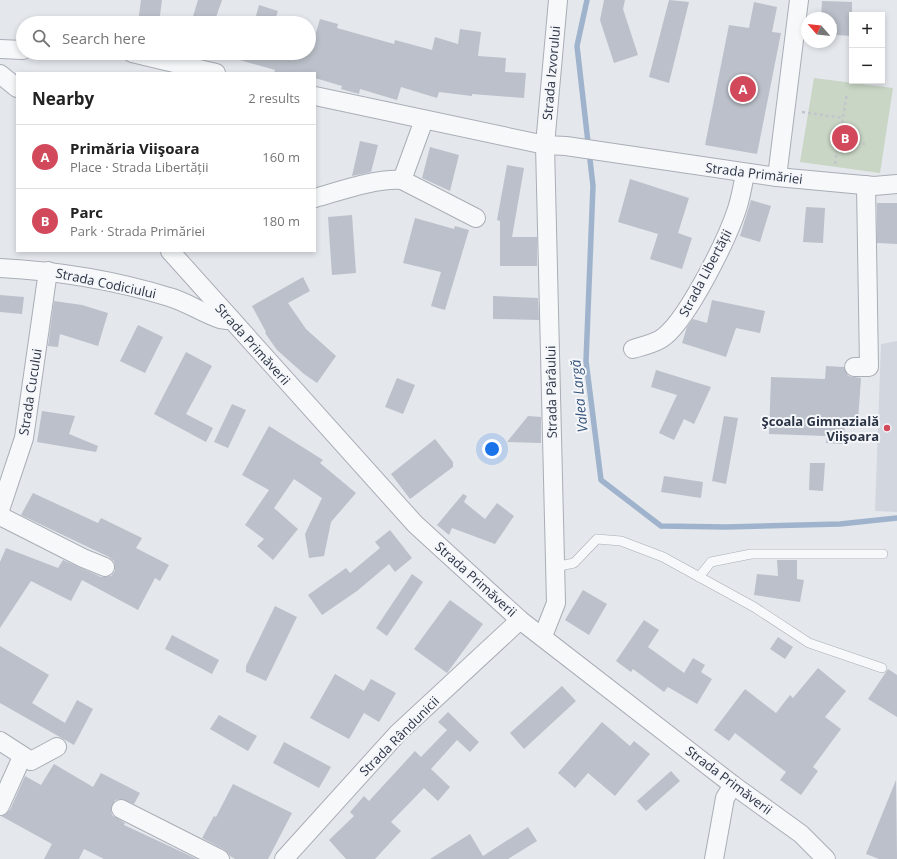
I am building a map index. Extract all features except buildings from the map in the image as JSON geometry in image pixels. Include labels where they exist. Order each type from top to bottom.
[{"type":"street","name":"Strada Izvorului","points":[[545,146],[558,0]]},
{"type":"street","points":[[777,177],[799,0]]},
{"type":"street","points":[[0,49],[16,50]]},
{"type":"street","points":[[161,60],[212,72]]},
{"type":"street","points":[[0,74],[16,87]]},
{"type":"street","name":"Strada Primăriei","points":[[316,96],[545,146],[566,146],[611,154],[777,177],[866,186],[897,184]]},
{"type":"street","points":[[402,180],[424,120]]},
{"type":"street","name":"Strada Pârâului","points":[[543,636],[556,603],[545,146]]},
{"type":"street","name":"Strada Libertății","points":[[633,349],[664,337],[680,320],[697,292],[728,232],[737,210],[745,173]]},
{"type":"street","points":[[316,198],[393,179],[402,180],[476,218]]},
{"type":"street","points":[[854,367],[869,367],[866,186]]},
{"type":"street","name":"Strada Primăverii","points":[[171,252],[415,524],[520,620],[543,636],[733,785],[801,834],[826,859]]},
{"type":"street","name":"Strada Codiciului","points":[[0,268],[48,271],[110,281],[171,297],[220,319],[231,319]]},
{"type":"street","name":"Strada Cucului","points":[[0,510],[24,438],[48,271]]},
{"type":"street","points":[[0,516],[83,558],[105,567]]},
{"type":"street","name":"Strada Rândunicii","points":[[284,859],[398,733],[520,620]]},
{"type":"street","points":[[0,741],[22,757],[31,760],[57,747]]},
{"type":"street","points":[[0,806],[22,757]]},
{"type":"street","points":[[714,859],[725,798],[733,785]]},
{"type":"street","points":[[121,809],[220,859]]},
{"type":"lane","points":[[555,567],[574,563],[597,539],[606,538],[621,540],[651,552],[754,607],[809,643],[882,668]]},
{"type":"lane","points":[[699,577],[710,562],[751,554],[884,554]]},
{"type":"path","points":[[834,183],[839,141],[848,93]]},
{"type":"path","points":[[786,110],[843,118]]},
{"type":"path","points":[[839,141],[865,144]]},
{"type":"shaded area","name":"Şcoala Gimnazială Viişoara","points":[[897,341],[897,512],[875,511],[881,344]]},
{"type":"green space","points":[[814,78],[849,82],[849,84],[893,88],[880,173],[800,162]]},
{"type":"waterway","name":"Valea Largă","points":[[587,0],[577,46],[593,186],[586,361],[601,480],[661,526],[726,527],[840,524],[897,518]]},
{"type":"place","name":"Primăria Viişoara","points":[[743,89]]},
{"type":"place","name":"Parc","points":[[845,138]]},
{"type":"place","name":"Şcoala Gimnazială Viişoara","points":[[887,428]]}]
